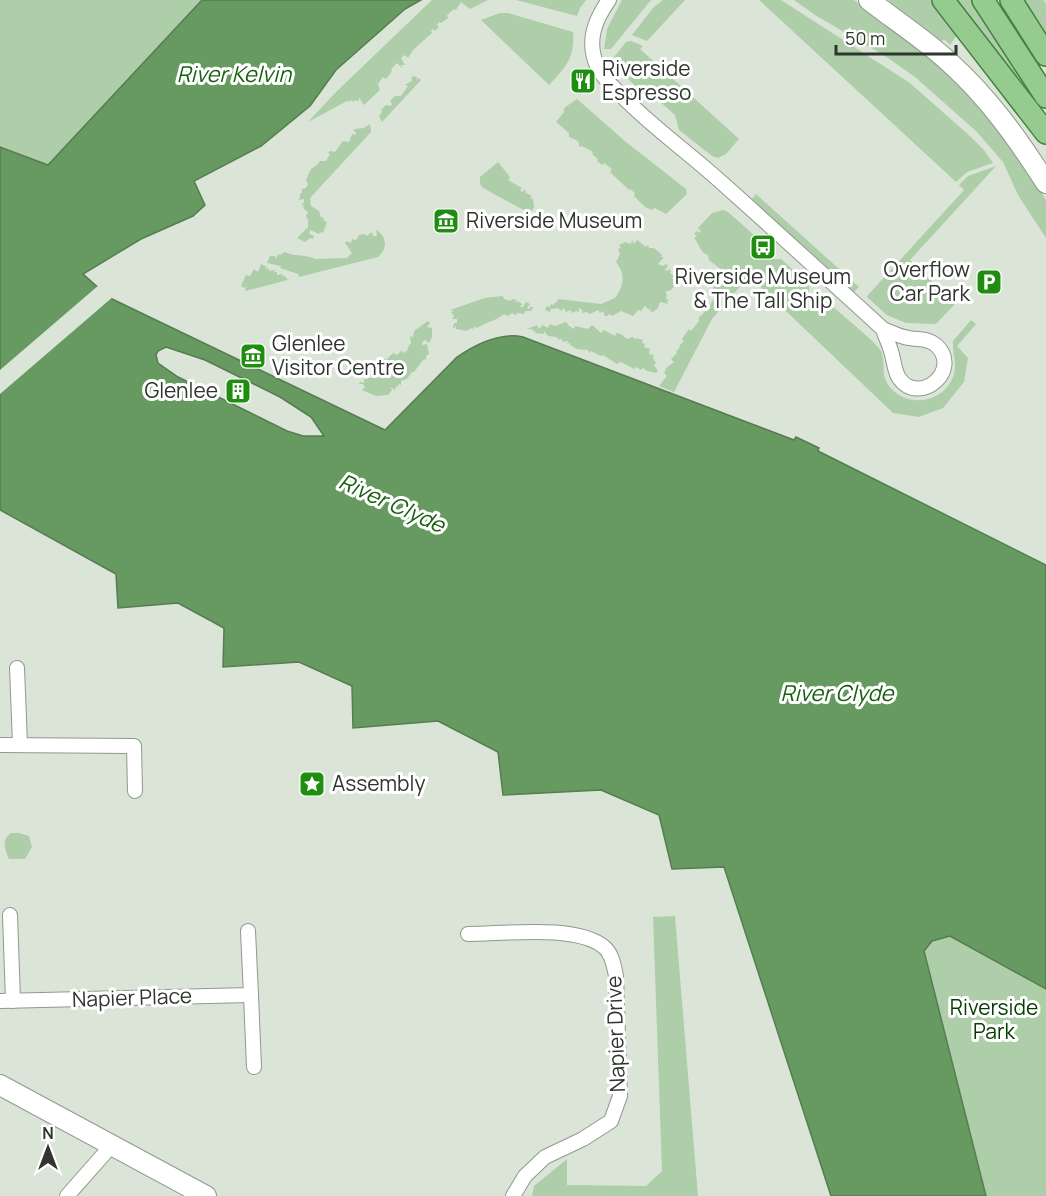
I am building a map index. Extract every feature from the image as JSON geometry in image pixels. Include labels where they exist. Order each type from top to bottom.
[{"type":"main road","points":[[943,0],[1046,133]]},
{"type":"main road","points":[[983,0],[1046,97]]},
{"type":"main road","points":[[1011,0],[1046,55]]},
{"type":"street","points":[[609,0],[594,28],[592,40],[592,51],[598,68],[605,78],[644,119],[719,180],[883,329],[908,338],[930,341],[937,346],[945,363],[939,380],[924,389],[915,389],[900,380],[883,329]]},
{"type":"street","points":[[869,0],[930,46],[979,91],[1023,146],[1046,183]]},
{"type":"street","points":[[17,668],[20,744]]},
{"type":"street","points":[[0,745],[134,746],[135,791]]},
{"type":"street","name":"Napier Place","points":[[10,915],[7,1001],[251,995]]},
{"type":"street","points":[[248,931],[254,1067]]},
{"type":"street","name":"Napier Drive","points":[[468,934],[566,933],[588,937],[606,948],[613,961],[616,976],[620,1096],[611,1121],[583,1139],[545,1157],[525,1176],[513,1196]]},
{"type":"street","points":[[0,1085],[112,1145],[173,1188],[206,1196]]},
{"type":"street","points":[[66,1196],[112,1145]]},
{"type":"green space","points":[[0,0],[202,0],[47,166],[0,147]]},
{"type":"green space","points":[[432,0],[488,0],[470,9],[461,2],[456,10],[454,9],[447,15],[448,18],[439,22],[437,25],[439,27],[431,31],[432,33],[413,50],[408,58],[405,55],[401,58],[405,65],[401,65],[402,68],[397,63],[386,79],[383,77],[378,84],[380,90],[364,105],[359,98],[358,102],[356,100],[347,101],[308,122],[336,92]]},
{"type":"green space","points":[[516,0],[586,0],[577,16]]},
{"type":"green space","points":[[622,0],[651,0],[611,49],[604,49],[607,29]]},
{"type":"green space","points":[[663,0],[685,0],[647,41],[632,35],[653,8]]},
{"type":"green space","points":[[759,0],[781,0],[910,83],[971,137],[993,163],[967,172],[956,182]]},
{"type":"green space","points":[[794,0],[854,0],[910,40],[956,80],[1008,140],[1046,200],[1046,238],[1018,195],[1003,162],[976,131],[915,77]]},
{"type":"green space","points":[[888,0],[931,0],[957,35],[950,45],[944,39],[940,43]]},
{"type":"green space","points":[[957,0],[974,0],[1037,94],[1031,98]]},
{"type":"green space","points":[[1024,0],[1044,0],[1046,34]]},
{"type":"green space","points":[[500,13],[508,13],[573,32],[571,55],[568,62],[549,85],[481,20]]},
{"type":"green space","points":[[631,41],[643,46],[640,49],[739,139],[726,154],[718,158],[712,156],[679,130],[675,115],[650,93],[640,91],[617,67],[614,57],[626,42]]},
{"type":"green space","points":[[413,76],[417,77],[416,80],[418,78],[421,80],[382,122],[379,116],[381,110],[386,105],[391,106],[390,101],[395,96],[401,96],[408,86],[405,85],[413,80],[411,79]]},
{"type":"green space","points":[[577,99],[626,142],[686,189],[687,194],[666,214],[655,208],[652,210],[645,207],[634,196],[635,193],[610,172],[612,169],[597,161],[593,152],[580,147],[578,141],[569,137],[569,133],[556,122],[564,112],[564,108]]},
{"type":"green space","points":[[370,124],[371,132],[310,198],[311,206],[319,211],[321,217],[327,222],[323,233],[319,234],[310,230],[309,234],[314,236],[313,239],[310,238],[305,242],[297,238],[308,227],[306,216],[308,212],[303,208],[304,205],[301,206],[304,199],[298,200],[302,189],[308,184],[306,180],[311,169],[320,161],[326,161],[330,154],[328,153],[335,152],[343,141],[349,142],[352,134],[355,135],[356,132],[353,131],[355,129],[364,128]]},
{"type":"green space","points":[[498,162],[510,177],[508,180],[522,188],[520,190],[522,192],[525,189],[526,193],[532,196],[530,198],[533,199],[534,207],[532,211],[529,210],[529,213],[483,188],[480,184],[480,177]]},
{"type":"green space","points":[[996,166],[910,260],[955,304],[936,324],[906,323],[887,315],[867,297],[868,295],[964,190],[959,185],[968,176]]},
{"type":"green space","points":[[756,194],[859,287],[854,292],[752,199]]},
{"type":"green space","points":[[723,210],[755,236],[755,246],[770,259],[781,259],[809,284],[809,295],[823,307],[833,307],[873,342],[881,351],[886,382],[896,393],[905,398],[924,400],[941,393],[948,386],[955,368],[953,341],[971,320],[976,324],[957,346],[968,358],[964,382],[943,408],[919,417],[893,413],[749,276],[712,319],[674,392],[659,386],[667,376],[664,373],[665,369],[674,362],[671,359],[684,341],[682,339],[699,321],[699,317],[720,291],[713,288],[724,272],[701,250],[694,238],[697,236],[694,234],[701,231],[698,228],[712,213]]},
{"type":"green space","points":[[376,230],[385,242],[378,257],[299,277],[298,274],[280,268],[281,266],[267,263],[270,256],[275,256],[276,259],[278,254],[285,252],[315,259],[347,258],[352,253],[346,241],[351,243],[352,239],[356,240],[359,235],[367,236],[372,232],[373,236],[377,236]]},
{"type":"green space","points":[[632,240],[634,244],[637,240],[646,247],[648,245],[649,248],[654,248],[662,255],[661,257],[664,257],[658,264],[668,266],[665,270],[671,271],[676,284],[671,290],[665,292],[666,299],[669,300],[668,304],[660,302],[658,308],[653,312],[650,311],[651,307],[649,310],[645,306],[633,316],[621,311],[612,316],[610,314],[605,316],[603,311],[600,313],[598,310],[590,314],[582,313],[579,308],[579,312],[573,313],[570,310],[566,312],[564,308],[561,311],[558,308],[551,309],[550,312],[545,310],[547,306],[554,305],[558,299],[601,304],[615,298],[623,280],[616,262],[620,254],[619,245],[625,242],[631,244]]},
{"type":"green space","points":[[261,264],[267,267],[266,269],[269,268],[269,271],[275,270],[277,275],[283,274],[282,276],[288,280],[245,291],[246,286],[244,288],[241,286],[246,275],[250,276],[254,269],[258,272]]},
{"type":"green space","points":[[503,296],[504,299],[510,301],[516,300],[515,303],[517,301],[522,304],[520,307],[523,307],[526,302],[530,304],[527,308],[531,306],[533,308],[531,311],[525,311],[524,314],[512,313],[508,316],[504,314],[467,331],[456,329],[456,325],[453,328],[457,319],[452,319],[454,316],[451,312],[454,311],[450,310],[485,298]]},
{"type":"green space","points":[[428,321],[430,323],[427,327],[432,328],[432,337],[429,343],[425,340],[422,343],[422,345],[427,344],[429,354],[426,360],[424,359],[407,379],[401,381],[401,385],[398,384],[395,390],[390,387],[392,390],[388,395],[376,396],[362,390],[365,387],[359,384],[360,382],[364,383],[364,379],[371,378],[377,362],[386,360],[393,353],[397,355],[402,350],[402,353],[407,351],[411,344],[410,336],[413,337],[414,331]]},
{"type":"green space","points":[[566,322],[574,329],[575,326],[588,329],[592,325],[601,333],[604,330],[615,336],[616,333],[627,339],[633,337],[643,340],[644,347],[650,349],[649,354],[654,355],[656,363],[654,365],[658,371],[656,373],[636,367],[634,369],[621,362],[617,364],[603,355],[577,349],[570,343],[567,344],[568,341],[563,342],[561,338],[560,340],[548,336],[544,331],[544,334],[535,333],[535,329],[534,332],[532,329],[527,329],[537,325],[539,329],[543,325],[548,328],[550,324],[555,326]]},
{"type":"green space","points":[[11,833],[29,836],[32,847],[25,859],[9,859],[5,842]]},
{"type":"green space","points":[[675,916],[698,1196],[532,1196],[534,1186],[567,1159],[567,1185],[646,1186],[662,1171],[653,917]]},
{"type":"green space","name":"Riverside Park","points":[[950,935],[1046,989],[1046,1196],[986,1196],[924,951],[932,941]]},
{"type":"water","name":"River Clyde","points":[[202,0],[421,0],[405,9],[336,70],[310,106],[261,146],[194,181],[205,205],[193,216],[141,239],[83,274],[110,298],[385,430],[457,357],[488,340],[506,336],[523,337],[794,440],[796,437],[819,448],[818,451],[1046,565],[1046,989],[950,936],[932,941],[924,951],[986,1196],[831,1196],[724,867],[672,869],[659,815],[601,790],[503,795],[498,752],[438,721],[353,728],[352,686],[299,662],[223,667],[224,628],[178,603],[118,608],[116,574],[0,510],[0,147],[48,165]],"holes":[[[166,347],[205,360],[280,397],[311,417],[324,436],[303,436],[287,431],[178,377],[158,363],[156,355],[158,351]]]},
{"type":"pier","points":[[99,285],[114,296],[0,394],[0,370]]},
{"type":"place","name":"Riverside Espresso","points":[[583,81]]},
{"type":"place","name":"Riverside Museum","points":[[446,221]]},
{"type":"place","name":"Riverside Museum & The Tall Ship","points":[[763,247]]},
{"type":"place","name":"Overflow Car Park","points":[[989,282]]},
{"type":"place","name":"Glenlee Visitor Centre","points":[[253,356]]},
{"type":"place","name":"Glenlee","points":[[238,391]]},
{"type":"place","name":"Assembly","points":[[312,784]]},
{"type":"water label","name":"River Kelvin","points":[[234,74]]}]
